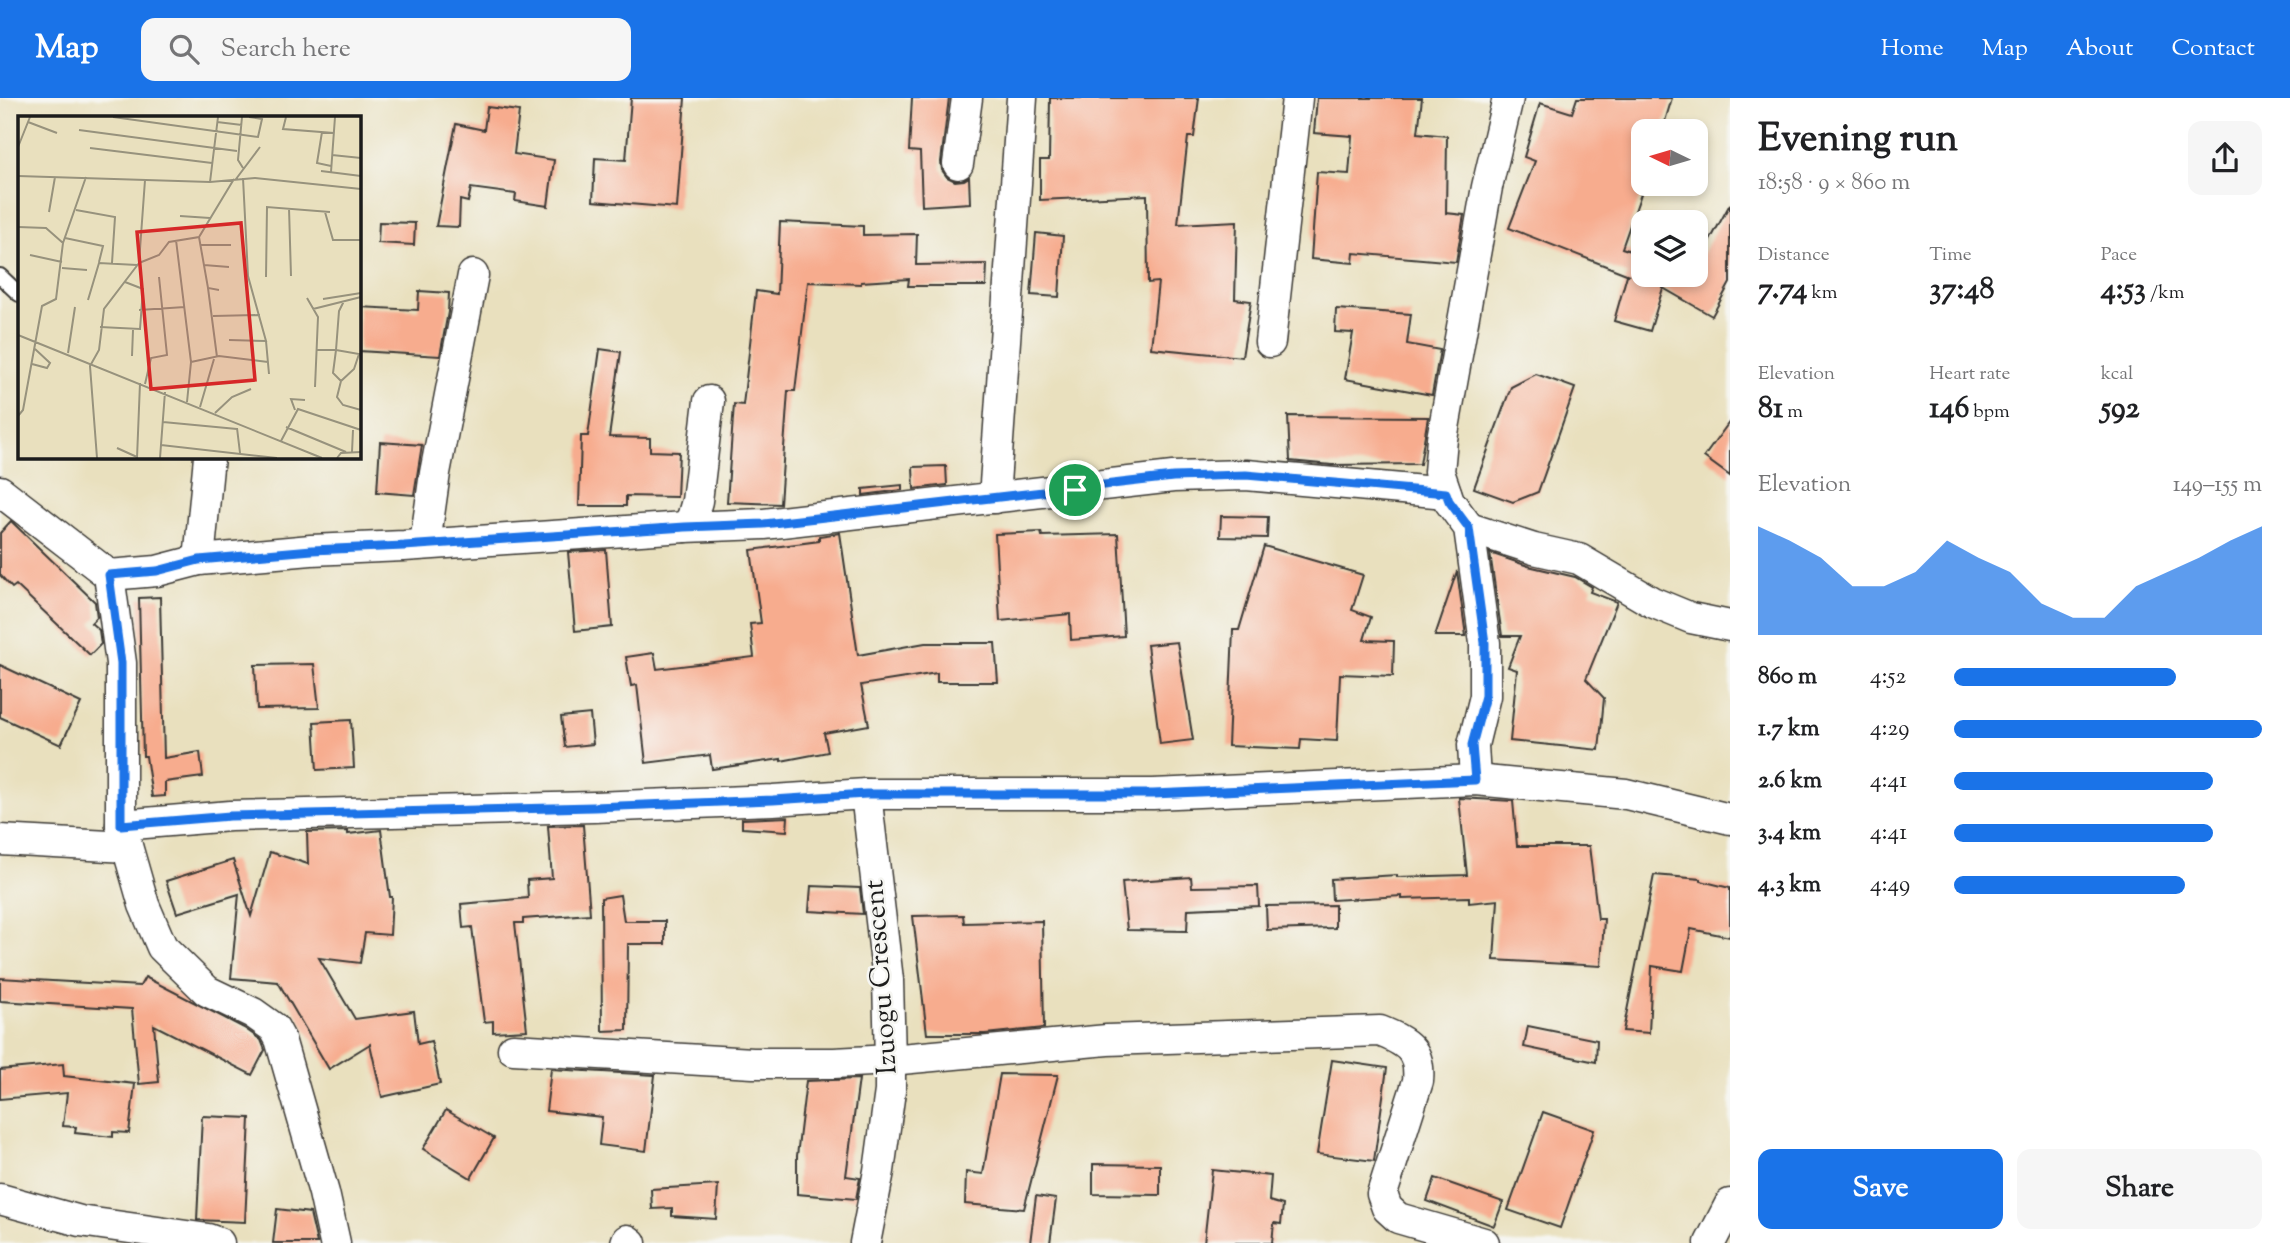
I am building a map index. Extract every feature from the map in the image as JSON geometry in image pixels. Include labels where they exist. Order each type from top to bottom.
[{"type":"street","points":[[958,164],[967,98]]},
{"type":"street","points":[[994,498],[1022,98]]},
{"type":"street","points":[[1270,342],[1297,98]]},
{"type":"street","points":[[1475,780],[1472,745],[1485,696],[1485,643],[1469,528],[1449,501],[1439,472],[1442,439],[1487,187],[1508,98]]},
{"type":"street","points":[[425,544],[433,484],[473,275]]},
{"type":"street","points":[[685,527],[692,518],[697,501],[709,401]]},
{"type":"street","points":[[199,560],[209,458]]},
{"type":"street","points":[[0,491],[109,575],[157,571],[199,560],[312,550],[764,524],[1173,477],[1246,475],[1446,493]]},
{"type":"street","points":[[1469,528],[1534,549],[1579,559],[1652,602],[1691,618],[1730,626]]},
{"type":"street","points":[[109,575],[121,663],[124,836],[144,905],[162,947],[207,991],[253,1013],[274,1028],[324,1193],[335,1243]]},
{"type":"street","points":[[0,840],[124,836],[230,816],[594,807],[866,794],[1153,794],[1475,780],[1626,794],[1730,819]]},
{"type":"street","name":"Izuogu Crescent","points":[[864,1243],[880,1171],[890,1091],[888,980],[866,794]]},
{"type":"street","points":[[513,1049],[753,1063],[890,1060],[1107,1040],[1380,1031],[1405,1041],[1419,1065],[1418,1081],[1382,1194],[1387,1208],[1398,1218],[1485,1243]]},
{"type":"street","points":[[0,1199],[80,1221],[208,1239],[219,1243]]},
{"type":"street","points":[[1710,1243],[1730,1204]]},
{"type":"lane","points":[[0,276],[18,294]]},
{"type":"building","points":[[631,98],[685,98],[677,208],[593,201],[595,158],[626,160]]},
{"type":"building","points":[[912,98],[949,98],[942,170],[947,177],[955,181],[969,177],[970,203],[922,206],[920,152],[909,151]]},
{"type":"building","points":[[1050,98],[1199,98],[1194,137],[1188,137],[1178,224],[1237,221],[1235,299],[1251,301],[1242,357],[1151,348],[1158,282],[1148,283],[1147,195],[1040,200],[1040,160],[1049,160]]},
{"type":"building","points":[[1317,98],[1422,98],[1418,133],[1447,136],[1446,213],[1464,215],[1456,262],[1354,253],[1353,263],[1311,259],[1317,172],[1349,174],[1352,136],[1314,133]]},
{"type":"building","points":[[1577,98],[1672,98],[1666,119],[1631,119],[1631,196],[1640,196],[1635,210],[1631,210],[1631,222],[1622,248],[1631,251],[1631,287],[1708,287],[1708,244],[1730,204],[1730,283],[1712,316],[1663,288],[1650,331],[1614,321],[1629,275],[1509,228],[1535,161],[1524,157],[1540,103],[1572,113]]},
{"type":"building","points":[[487,107],[519,111],[514,154],[554,160],[548,206],[515,201],[516,194],[471,188],[468,202],[460,200],[459,227],[436,226],[456,124],[484,130]]},
{"type":"building","points":[[379,222],[415,223],[414,245],[378,243]]},
{"type":"building","points":[[780,222],[863,226],[863,235],[917,234],[916,265],[987,264],[986,286],[908,286],[909,279],[861,284],[808,282],[795,391],[788,391],[780,504],[727,502],[734,404],[743,405],[756,291],[777,294]]},
{"type":"building","points":[[1036,233],[1063,236],[1059,297],[1031,295]]},
{"type":"building","points":[[419,291],[449,293],[440,356],[360,351],[360,307],[418,310]]},
{"type":"building","points":[[1336,309],[1411,314],[1407,344],[1440,350],[1432,395],[1345,379],[1353,333],[1335,332]]},
{"type":"building","points":[[600,349],[621,352],[609,437],[650,438],[650,451],[679,452],[677,497],[626,496],[626,506],[579,506],[581,436],[588,436]]},
{"type":"building","points":[[1536,374],[1575,388],[1538,492],[1513,502],[1474,488],[1511,387]]},
{"type":"building","points":[[1288,416],[1428,417],[1420,464],[1332,465],[1290,461]]},
{"type":"building","points":[[1730,421],[1730,476],[1704,457]]},
{"type":"building","points":[[380,442],[422,445],[414,495],[377,492]]},
{"type":"building","points":[[946,466],[947,485],[914,489],[913,467]]},
{"type":"building","points":[[902,485],[902,490],[863,495],[863,489]]},
{"type":"building","points":[[1221,516],[1268,517],[1267,538],[1220,537]]},
{"type":"building","points":[[11,521],[95,602],[97,617],[91,623],[99,630],[101,644],[90,655],[16,585],[12,588],[0,575],[0,533]]},
{"type":"building","points":[[1041,532],[1042,536],[1118,534],[1124,636],[1071,640],[1070,614],[1000,621],[995,534]]},
{"type":"building","points":[[840,533],[858,655],[925,643],[995,643],[998,682],[937,682],[937,673],[861,685],[869,725],[824,733],[828,752],[712,769],[710,755],[646,763],[637,685],[631,686],[626,657],[654,653],[657,669],[754,657],[750,624],[761,623],[751,550],[819,541],[819,536]]},
{"type":"building","points":[[1264,546],[1363,575],[1352,610],[1371,617],[1364,640],[1394,641],[1393,676],[1340,674],[1337,741],[1301,739],[1300,749],[1228,746],[1233,630],[1239,630]]},
{"type":"building","points":[[606,550],[612,627],[575,631],[568,552]]},
{"type":"building","points":[[1490,553],[1528,566],[1575,577],[1592,587],[1590,592],[1617,602],[1586,679],[1604,698],[1599,750],[1510,741],[1517,670],[1508,667],[1520,636],[1502,636]]},
{"type":"building","points":[[1457,571],[1466,636],[1435,636]]},
{"type":"building","points":[[160,597],[164,758],[200,752],[203,777],[165,782],[165,796],[152,797],[146,756],[143,756],[139,598]]},
{"type":"building","points":[[1177,642],[1193,740],[1160,744],[1147,645]]},
{"type":"building","points":[[314,664],[319,708],[257,709],[255,665]]},
{"type":"building","points":[[0,665],[81,703],[61,745],[0,717]]},
{"type":"building","points":[[590,714],[593,744],[565,747],[561,717]]},
{"type":"building","points":[[351,720],[354,768],[317,770],[314,722]]},
{"type":"building","points":[[1459,798],[1513,801],[1517,846],[1589,846],[1598,919],[1604,919],[1601,966],[1494,960],[1498,900],[1469,903],[1469,897],[1402,899],[1402,896],[1332,900],[1331,879],[1467,875]]},
{"type":"building","points":[[788,817],[787,831],[742,828],[742,819]]},
{"type":"building","points":[[583,825],[590,914],[523,919],[523,923],[515,923],[527,1030],[493,1032],[493,1021],[484,1022],[472,927],[463,928],[461,904],[528,898],[527,880],[552,878],[548,826]]},
{"type":"building","points":[[381,830],[392,897],[390,935],[365,933],[360,963],[319,958],[355,1019],[414,1011],[418,1044],[431,1041],[440,1084],[382,1097],[370,1044],[329,1069],[278,982],[231,978],[239,894],[177,913],[166,881],[233,860],[251,916],[270,852],[308,864],[307,832],[348,831],[348,834]]},
{"type":"building","points":[[1654,875],[1701,879],[1730,888],[1730,937],[1691,929],[1683,971],[1652,966],[1649,1033],[1623,1031]]},
{"type":"building","points":[[1191,877],[1192,887],[1258,886],[1259,906],[1188,909],[1187,931],[1127,930],[1122,882]]},
{"type":"building","points":[[811,886],[860,888],[863,914],[809,911]]},
{"type":"building","points":[[620,895],[624,921],[665,921],[665,944],[628,944],[627,1030],[602,1031],[601,898]]},
{"type":"building","points":[[1335,905],[1335,928],[1267,930],[1266,906]]},
{"type":"building","points":[[963,915],[964,923],[1042,921],[1044,1028],[985,1034],[927,1034],[913,916]]},
{"type":"building","points":[[145,977],[244,1028],[261,1040],[265,1050],[252,1075],[154,1025],[159,1082],[139,1084],[132,1009],[0,1001],[0,978],[140,986]]},
{"type":"building","points":[[1528,1026],[1597,1040],[1596,1062],[1524,1047]]},
{"type":"building","points":[[1332,1060],[1387,1068],[1374,1161],[1317,1154]]},
{"type":"building","points":[[63,1064],[64,1076],[135,1084],[129,1133],[113,1132],[113,1137],[75,1133],[76,1127],[63,1126],[67,1093],[0,1099],[0,1070]]},
{"type":"building","points":[[551,1069],[655,1075],[646,1151],[599,1145],[602,1117],[546,1111]]},
{"type":"building","points":[[1000,1074],[1058,1075],[1024,1209],[965,1204],[966,1172],[983,1174]]},
{"type":"building","points":[[859,1079],[846,1176],[860,1178],[856,1199],[797,1194],[797,1156],[806,1081]]},
{"type":"building","points":[[446,1110],[494,1138],[471,1178],[423,1149]]},
{"type":"building","points":[[1543,1112],[1594,1130],[1560,1228],[1508,1210]]},
{"type":"building","points":[[202,1116],[250,1118],[245,1222],[197,1220]]},
{"type":"building","points":[[1093,1164],[1160,1165],[1160,1195],[1093,1194]]},
{"type":"building","points":[[1212,1170],[1271,1176],[1269,1201],[1283,1205],[1281,1224],[1274,1223],[1272,1243],[1204,1243]]},
{"type":"building","points":[[1435,1178],[1503,1202],[1494,1226],[1427,1201]]},
{"type":"building","points":[[718,1185],[716,1219],[672,1216],[672,1208],[652,1209],[651,1189]]},
{"type":"building","points":[[1036,1196],[1056,1199],[1050,1243],[1030,1243]]},
{"type":"building","points":[[277,1209],[310,1213],[317,1243],[273,1243]]},
{"type":"route","points":[[1246,475],[1446,493],[1469,528],[1485,643],[1485,696],[1472,745],[1475,780],[1153,794],[866,794],[594,807],[230,816],[121,825],[121,663],[109,575],[157,571],[199,560],[312,550],[764,524],[1075,490],[1173,477],[1246,475]]}]
